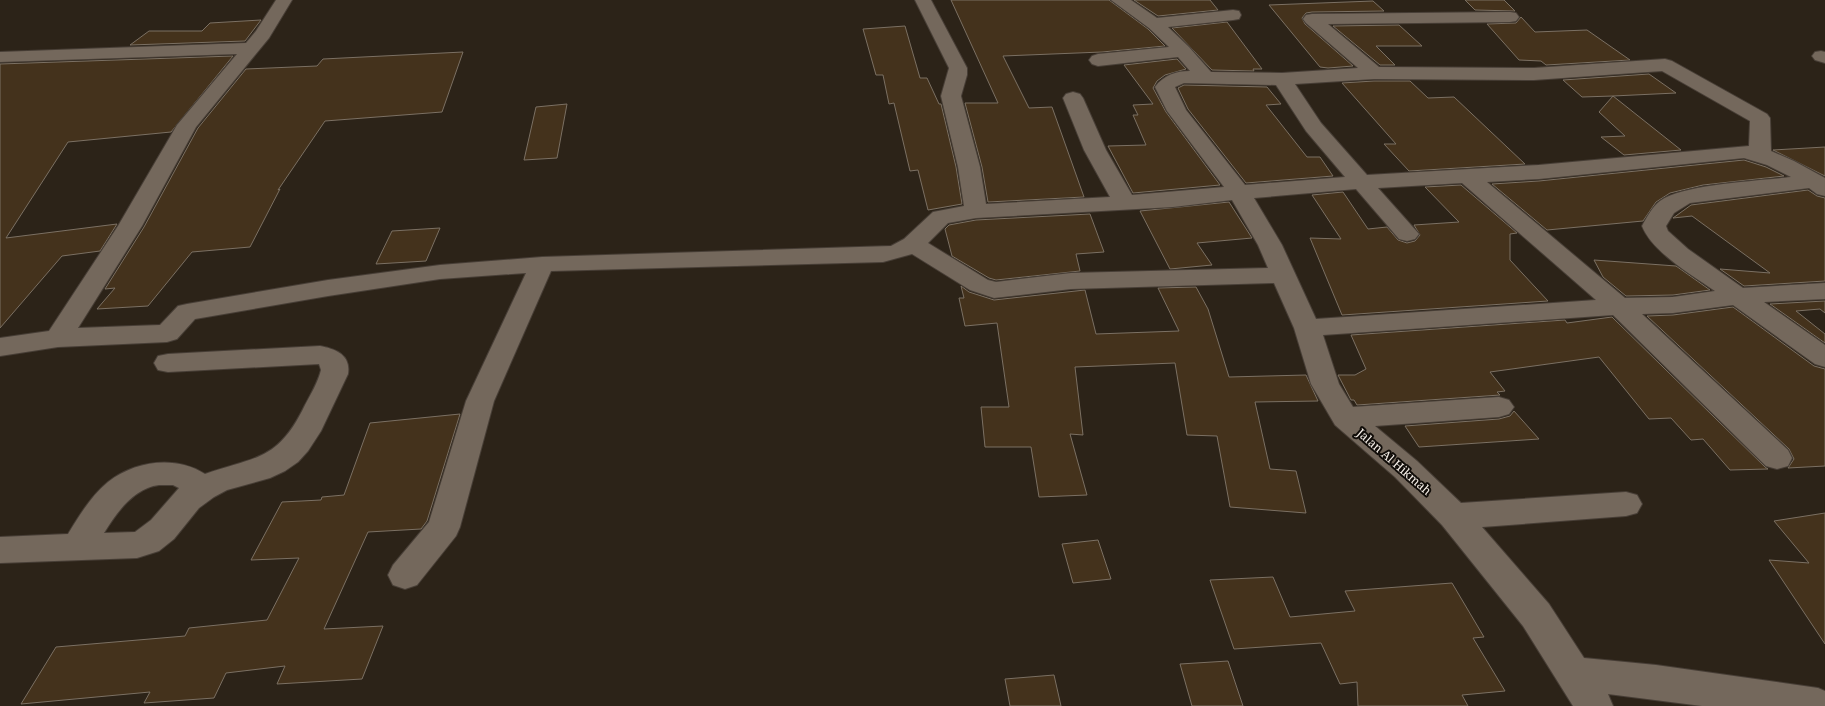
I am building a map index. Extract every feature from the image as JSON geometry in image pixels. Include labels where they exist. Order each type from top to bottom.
[{"type":"street","points":[[58,338],[130,226],[187,125],[208,97],[251,48],[284,0]]},
{"type":"street","points":[[923,0],[958,68],[959,73],[951,91],[969,168],[976,211]]},
{"type":"street","points":[[1124,3],[1156,4]]},
{"type":"street","points":[[1124,3],[1154,23],[1183,51],[1204,76],[1282,79],[1374,74],[1534,74],[1650,64],[1665,65],[1760,118],[1760,154]]},
{"type":"street","points":[[1154,23],[1233,15]]},
{"type":"street","points":[[1374,74],[1312,19],[1510,17]]},
{"type":"street","points":[[0,57],[251,48]]},
{"type":"street","points":[[1098,60],[1183,51]]},
{"type":"street","name":"Jalan Al Hikmah","points":[[1204,76],[1184,77],[1170,81],[1165,86],[1177,111],[1239,192],[1270,245],[1307,328],[1325,384],[1344,418],[1406,469],[1454,516],[1536,615],[1594,706]]},
{"type":"street","points":[[1282,79],[1313,127],[1407,234]]},
{"type":"street","points":[[1073,98],[1095,150],[1125,204]]},
{"type":"street","points":[[0,347],[58,338],[167,333],[187,312],[328,288],[440,272],[542,264],[860,256],[898,252],[913,244],[941,216],[976,211],[1125,204],[1361,182],[1539,172],[1744,152],[1760,154],[1821,183]]},
{"type":"street","points":[[1467,176],[1619,306],[1777,458]]},
{"type":"street","points":[[1821,183],[1686,197],[1669,204],[1660,213],[1654,226],[1657,234],[1679,254],[1738,298],[1825,358]]},
{"type":"street","points":[[913,244],[979,285],[994,290],[1071,281],[1284,275]]},
{"type":"street","points":[[405,575],[444,527],[480,401],[542,264]]},
{"type":"street","points":[[1307,328],[1619,306],[1673,305],[1769,293],[1825,291]]},
{"type":"street","points":[[0,550],[137,545],[146,542],[161,532],[186,502],[203,488],[235,476],[259,470],[289,455],[302,439],[334,374],[336,366],[329,356],[320,355],[168,363]]},
{"type":"street","points":[[1344,418],[1499,407]]},
{"type":"street","points":[[78,547],[102,508],[118,490],[132,481],[148,476],[171,474],[182,476],[203,488]]},
{"type":"street","points":[[1454,516],[1626,504]]},
{"type":"street","points":[[1573,674],[1656,682],[1818,706]]},
{"type":"building","points":[[951,0],[1109,0],[1148,29],[1165,46],[1102,52],[1003,56],[1029,108],[1052,107],[1084,197],[988,202],[982,167],[965,103],[998,103]]},
{"type":"building","points":[[1134,0],[1210,0],[1218,10],[1158,16]]},
{"type":"building","points":[[1465,0],[1504,0],[1515,11],[1475,10]]},
{"type":"building","points":[[1373,1],[1384,11],[1312,12],[1306,13],[1302,18],[1305,24],[1353,66],[1328,68],[1320,67],[1269,5]]},
{"type":"building","points":[[1521,17],[1535,32],[1587,30],[1630,60],[1546,65],[1541,61],[1519,60],[1487,24],[1516,23]]},
{"type":"building","points":[[261,20],[245,41],[130,45],[149,31],[202,31],[210,23]]},
{"type":"building","points":[[1227,22],[1262,69],[1253,69],[1254,71],[1212,70],[1172,28]]},
{"type":"building","points":[[1399,25],[1422,46],[1376,46],[1395,65],[1380,65],[1333,26]]},
{"type":"building","points":[[905,26],[920,78],[927,78],[939,104],[941,104],[956,167],[962,204],[928,210],[918,170],[910,171],[894,103],[889,104],[883,75],[876,75],[863,29]]},
{"type":"building","points":[[463,52],[442,112],[325,121],[278,190],[280,189],[250,247],[192,252],[148,306],[97,309],[115,288],[105,289],[144,227],[198,128],[246,69],[317,66],[323,59]]},
{"type":"building","points":[[233,56],[171,132],[68,142],[6,238],[117,224],[100,251],[62,256],[0,328],[0,64]]},
{"type":"building","points":[[1177,59],[1186,69],[1165,75],[1157,81],[1153,88],[1166,112],[1220,185],[1133,193],[1108,146],[1146,145],[1133,115],[1138,115],[1133,105],[1153,104],[1124,65]]},
{"type":"building","points":[[1649,74],[1676,93],[1582,97],[1563,80]]},
{"type":"building","points":[[1410,81],[1428,98],[1454,97],[1525,164],[1409,171],[1384,144],[1396,144],[1342,83]]},
{"type":"building","points":[[1184,85],[1267,87],[1281,104],[1266,105],[1307,157],[1320,157],[1333,176],[1246,183],[1188,109],[1178,88]]},
{"type":"building","points":[[1613,96],[1681,150],[1624,155],[1601,137],[1625,136],[1599,112]]},
{"type":"building","points":[[567,104],[557,158],[524,160],[536,107]]},
{"type":"building","points":[[1825,147],[1825,176],[1773,150]]},
{"type":"building","points":[[1744,160],[1766,167],[1784,176],[1703,185],[1670,193],[1656,202],[1643,221],[1547,230],[1492,184],[1539,181]]},
{"type":"building","points":[[1461,185],[1517,233],[1510,234],[1510,260],[1548,301],[1342,315],[1310,238],[1341,239],[1312,195],[1343,192],[1368,229],[1387,227],[1398,240],[1407,243],[1415,241],[1420,235],[1414,225],[1459,222],[1425,187]]},
{"type":"building","points":[[1808,190],[1817,196],[1825,198],[1825,281],[1744,286],[1720,269],[1770,273],[1692,216],[1673,218],[1691,205]]},
{"type":"building","points":[[1229,202],[1252,238],[1197,243],[1212,265],[1170,269],[1140,211]]},
{"type":"building","points":[[1090,214],[1104,252],[1076,254],[1080,271],[996,280],[989,278],[952,256],[945,229],[949,225],[976,220]]},
{"type":"building","points":[[440,228],[426,261],[376,264],[392,231]]},
{"type":"building","points":[[1594,260],[1676,266],[1710,290],[1673,295],[1626,296],[1603,277]]},
{"type":"building","points":[[961,286],[969,292],[994,300],[1085,290],[1096,334],[1179,331],[1158,288],[1196,287],[1208,309],[1229,377],[1306,375],[1318,401],[1255,402],[1270,469],[1296,471],[1306,513],[1230,507],[1217,436],[1187,435],[1175,363],[1075,367],[1083,435],[1070,434],[1087,495],[1039,497],[1031,447],[985,447],[981,407],[1009,407],[997,323],[965,326],[959,298],[964,298]]},
{"type":"building","points":[[1825,301],[1825,313],[1820,309],[1796,311],[1825,334],[1825,343],[1770,304]]},
{"type":"building","points":[[1733,307],[1814,366],[1825,369],[1825,466],[1788,468],[1794,459],[1789,449],[1647,316],[1673,315]]},
{"type":"building","points":[[1612,317],[1768,469],[1730,470],[1703,439],[1691,440],[1671,418],[1649,419],[1599,357],[1490,372],[1505,391],[1497,392],[1500,395],[1357,405],[1354,400],[1351,400],[1338,375],[1355,375],[1366,369],[1351,335],[1565,320],[1567,323]]},
{"type":"building","points":[[1514,411],[1539,439],[1419,447],[1405,426],[1499,419],[1510,416]]},
{"type":"building","points":[[460,414],[427,521],[421,529],[368,532],[324,629],[383,626],[362,679],[277,684],[285,666],[226,673],[214,698],[144,703],[150,692],[21,704],[56,647],[185,636],[189,628],[267,620],[299,558],[251,560],[282,502],[321,500],[322,497],[344,495],[370,423]]},
{"type":"building","points":[[1825,513],[1825,644],[1769,560],[1809,563],[1774,521]]},
{"type":"building","points":[[1098,540],[1111,579],[1073,583],[1062,544]]},
{"type":"building","points":[[1273,577],[1290,617],[1355,611],[1345,591],[1452,583],[1484,637],[1473,638],[1505,691],[1462,695],[1468,706],[1358,706],[1357,682],[1340,684],[1321,643],[1234,649],[1210,580]]},
{"type":"building","points":[[1228,661],[1243,706],[1192,706],[1180,664]]},
{"type":"building","points":[[1054,675],[1061,706],[1010,706],[1005,679]]}]
